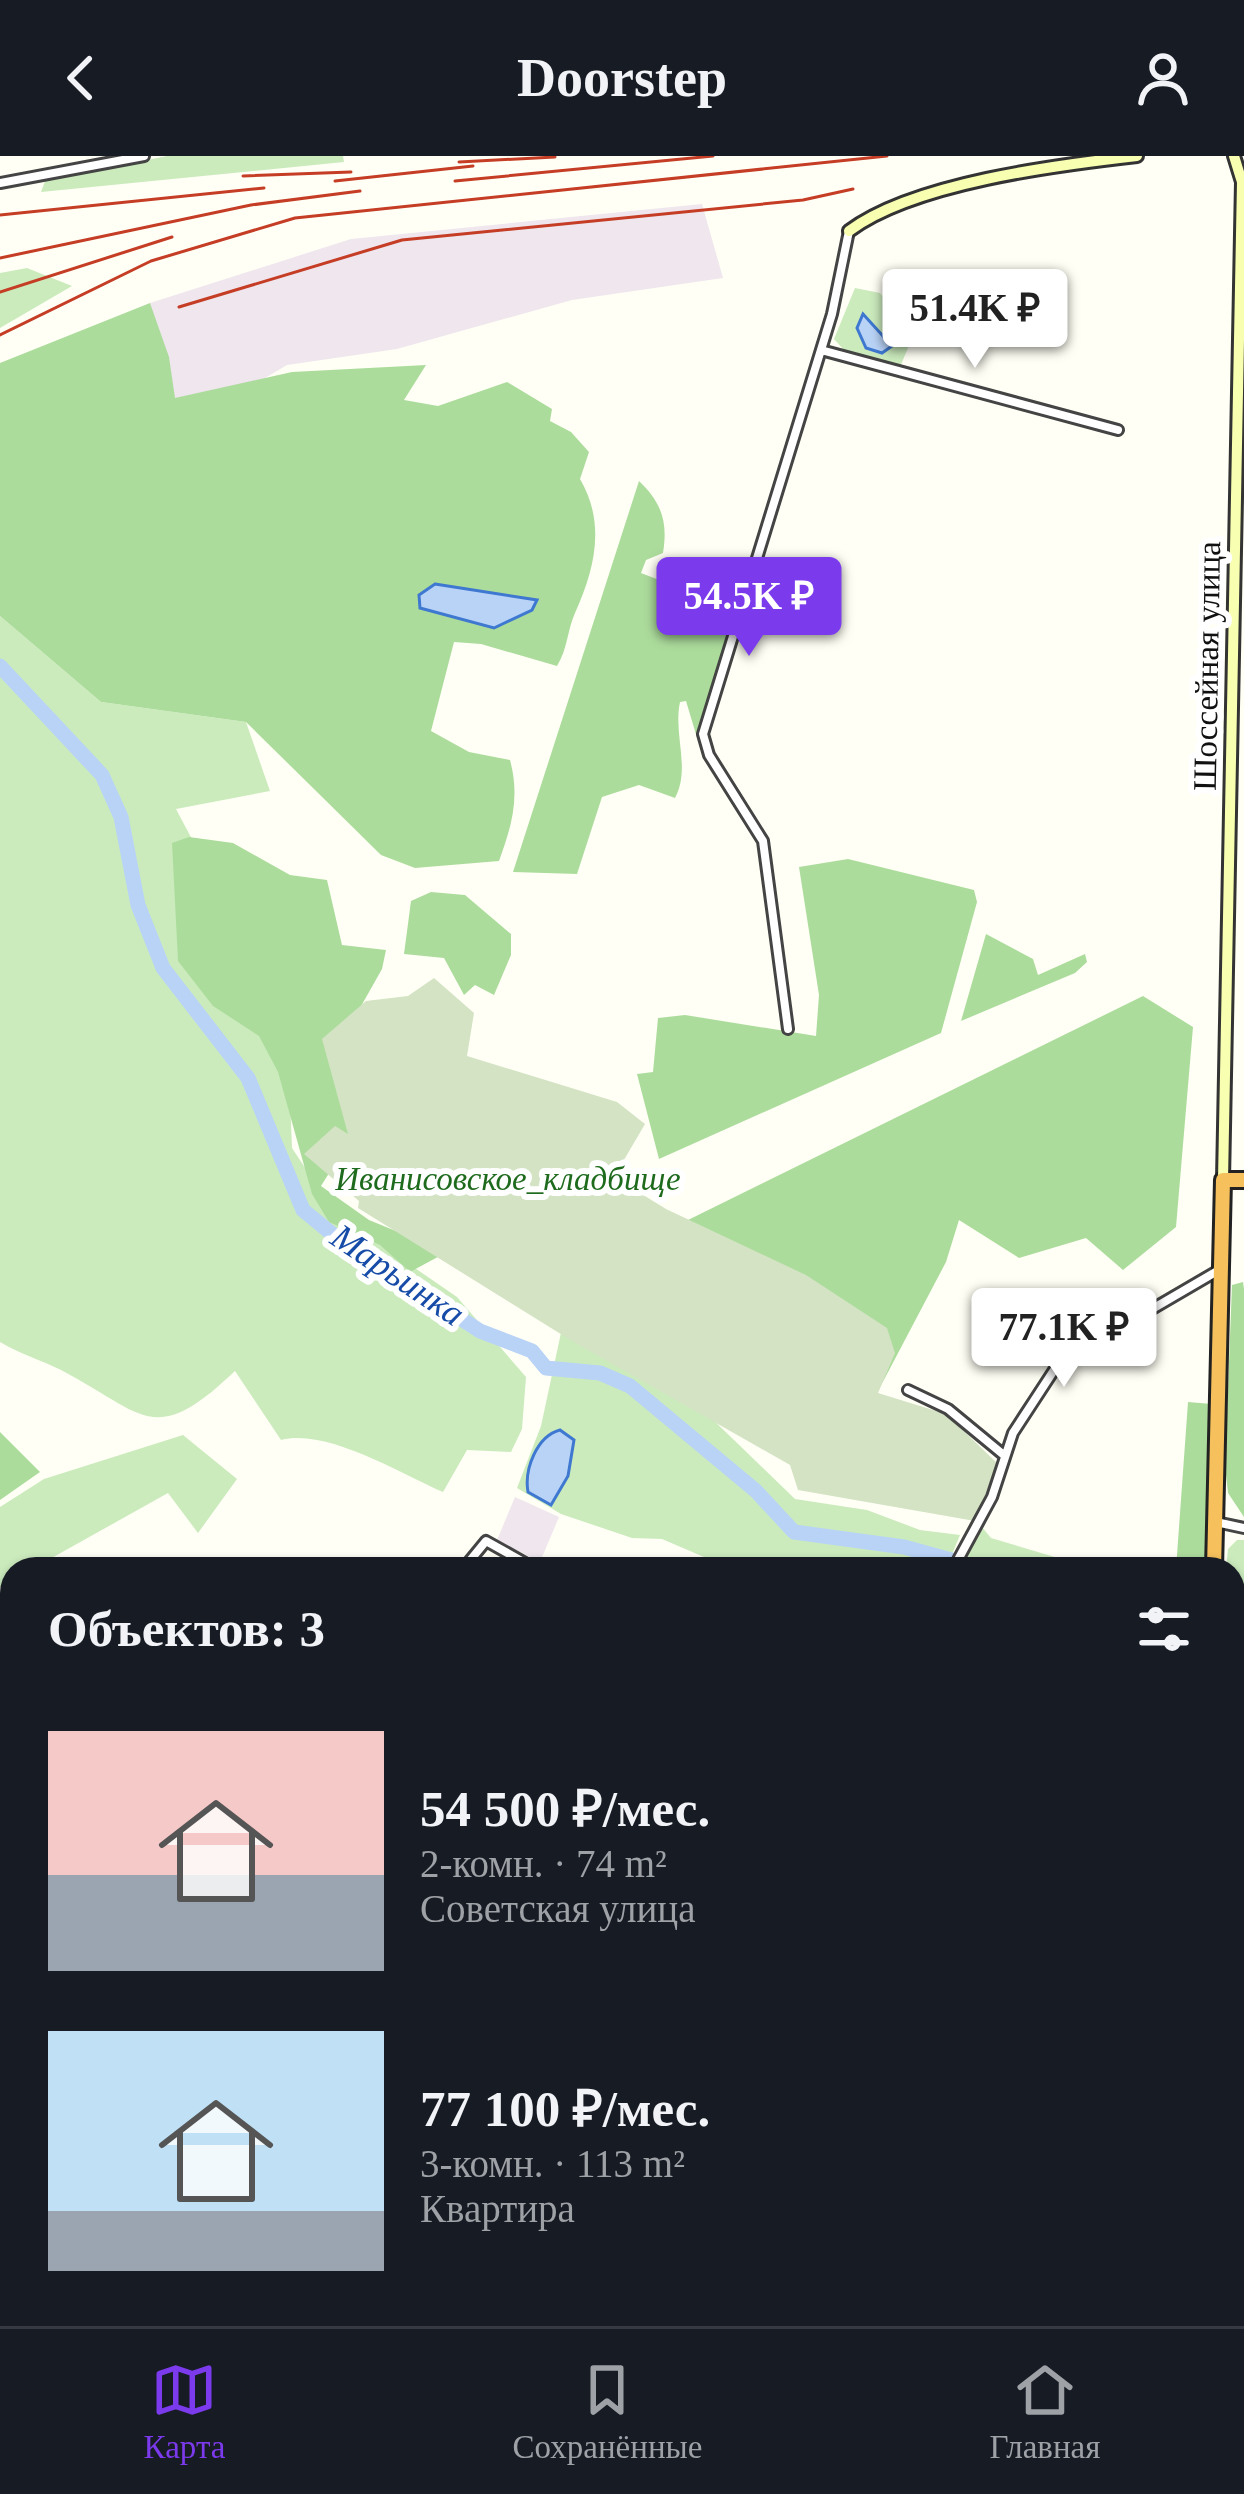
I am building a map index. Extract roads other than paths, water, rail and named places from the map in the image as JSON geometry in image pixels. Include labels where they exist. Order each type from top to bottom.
[{"type":"highway","points":[[1214,1557],[1223,1180],[1244,1180]]},
{"type":"street","points":[[0,183],[144,156]]},
{"type":"street","points":[[788,1029],[763,841],[709,755],[703,734],[821,350],[849,231],[887,210],[995,179],[1137,156]]},
{"type":"street","name":"Шоссейная улица","points":[[1223,1180],[1242,182],[1234,156]]},
{"type":"street","points":[[821,350],[1118,430]]},
{"type":"street","points":[[959,1557],[992,1497],[1027,1406],[1058,1364],[1221,1269]]},
{"type":"street","points":[[908,1390],[948,1409],[1005,1456]]},
{"type":"street","points":[[1215,1522],[1244,1528]]},
{"type":"street","points":[[473,1557],[486,1541],[515,1557]]},
{"type":"water","points":[[863,314],[892,346],[882,353],[866,348],[857,328]]},
{"type":"water","points":[[435,584],[537,600],[532,610],[494,628],[420,608],[419,595]]},
{"type":"water","points":[[560,1430],[574,1440],[568,1476],[551,1505],[528,1492],[528,1473],[539,1446]]},
{"type":"waterway","name":"Марьинка","points":[[0,666],[102,775],[121,817],[138,905],[163,968],[248,1078],[303,1210],[337,1238],[480,1331],[532,1351],[546,1368],[600,1373],[630,1386],[756,1491],[794,1532],[904,1547],[940,1557]]},
{"type":"railway","points":[[455,181],[713,156]]},
{"type":"railway","points":[[0,335],[151,261],[295,218],[887,156]]},
{"type":"railway","points":[[459,162],[555,157]]},
{"type":"railway","points":[[335,181],[473,166]]},
{"type":"railway","points":[[243,176],[351,172]]},
{"type":"railway","points":[[0,215],[264,188]]},
{"type":"railway","points":[[179,307],[402,240],[803,200],[853,189]]},
{"type":"railway","points":[[0,258],[251,205],[360,191]]},
{"type":"railway","points":[[0,292],[172,237]]},
{"type":"park label","name":"Иванисовское_кладбище","points":[[508,1179]]}]
